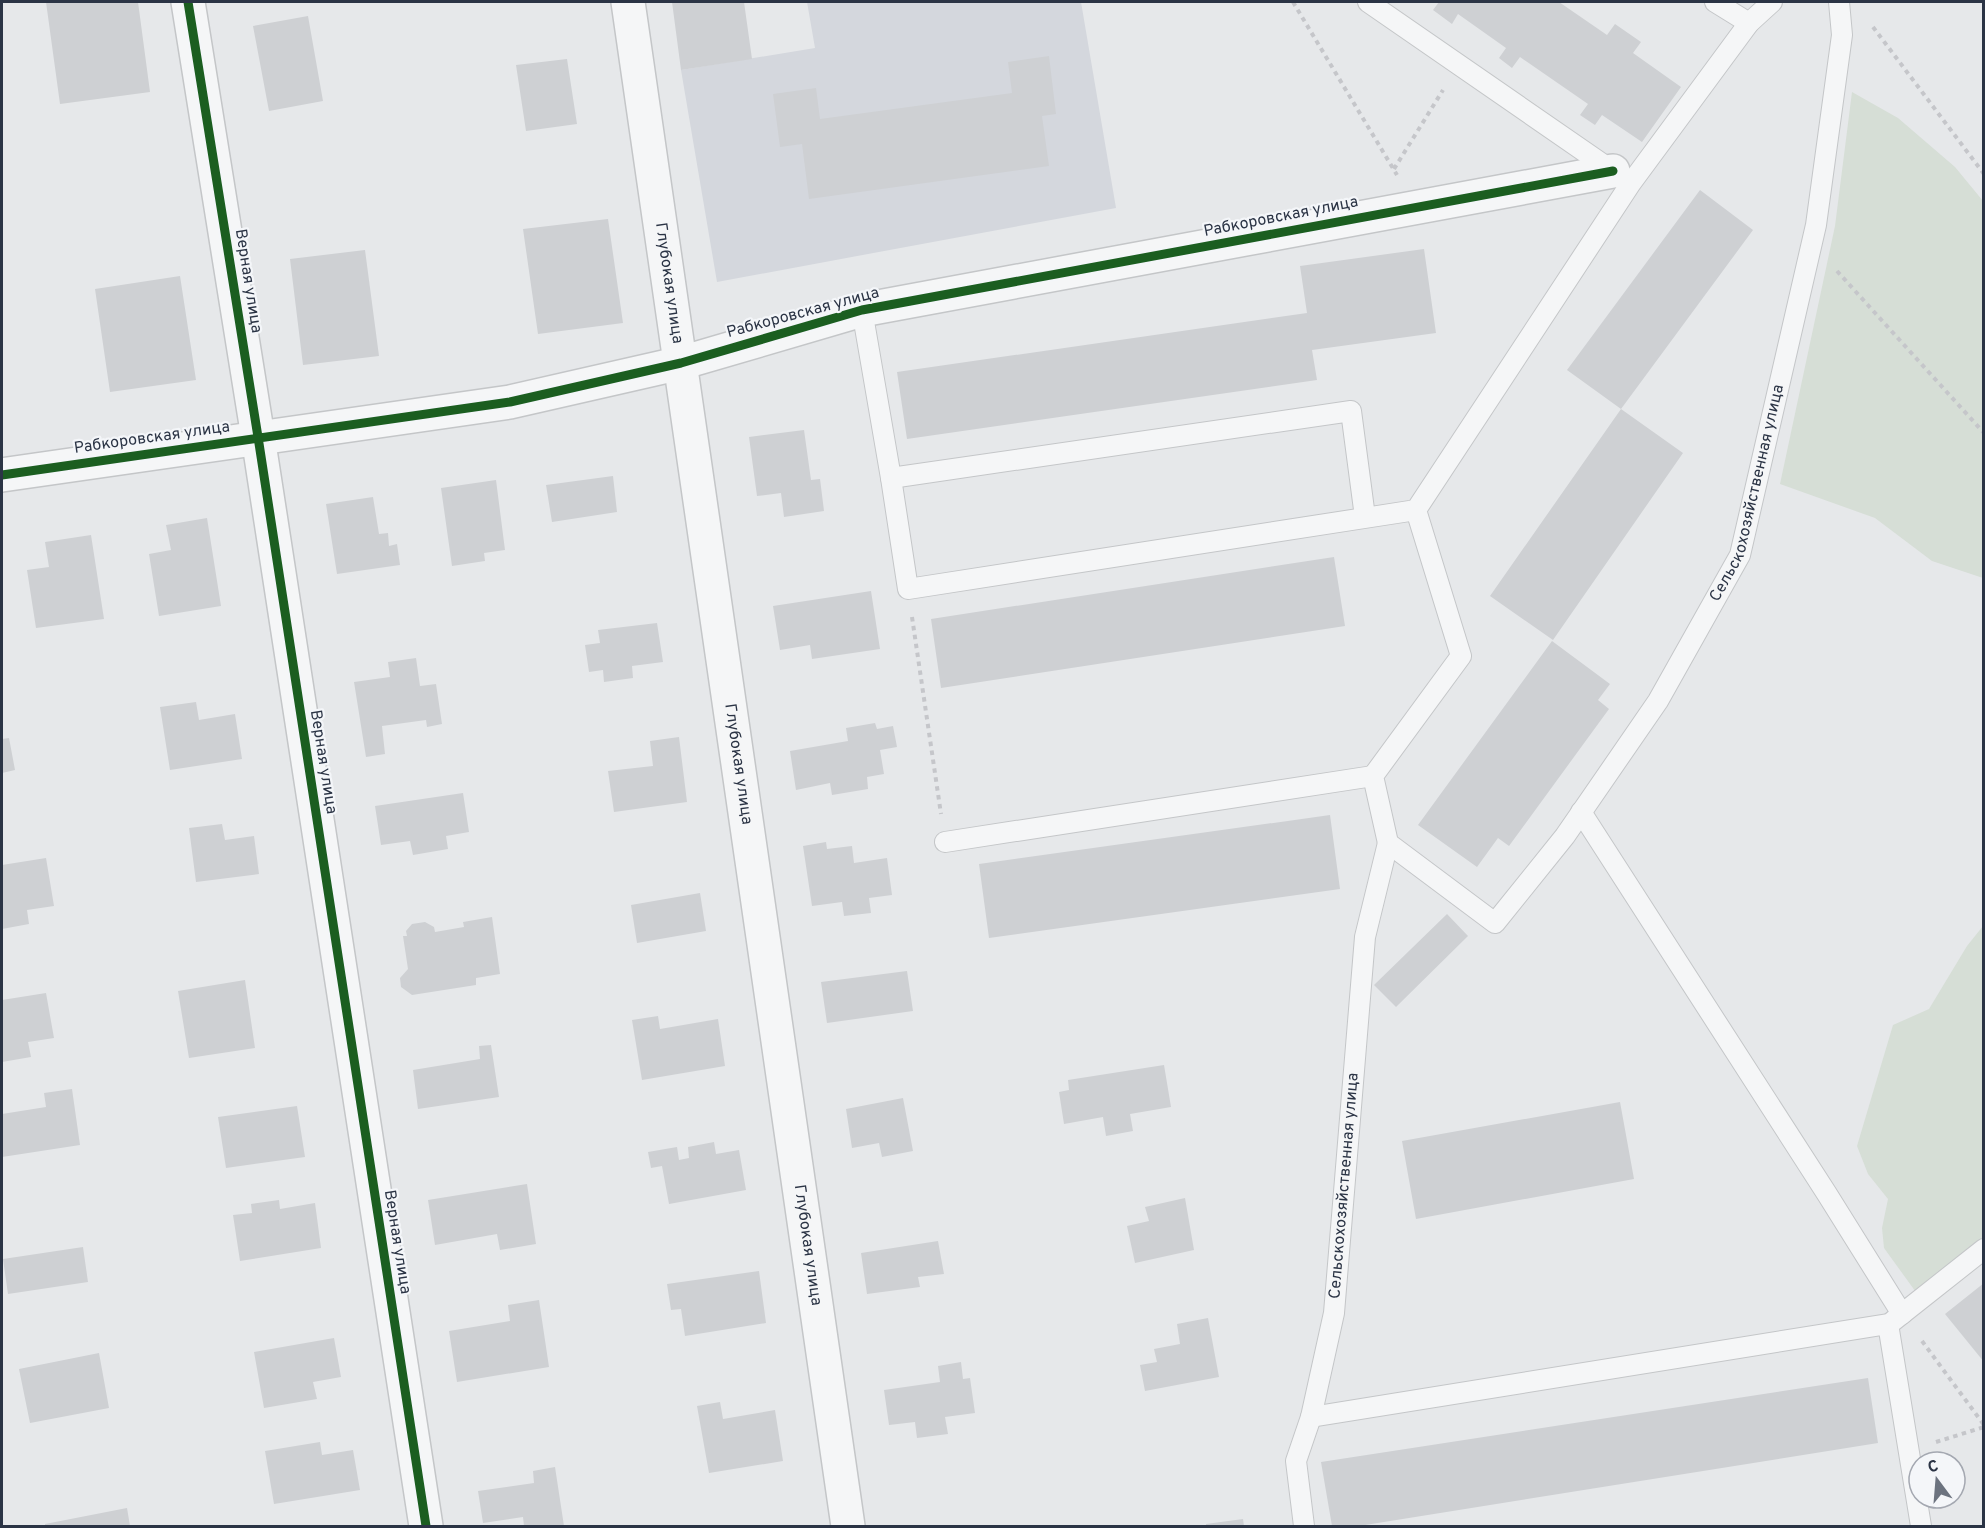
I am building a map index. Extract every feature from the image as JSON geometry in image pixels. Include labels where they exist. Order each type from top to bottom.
[{"type":"street","name":"Верная улица","points":[[188,2],[258,437],[426,1527]]},
{"type":"street","name":"Глубокая улица","points":[[628,2],[848,1527]]},
{"type":"street","name":"Рабкоровская улица","points":[[2,475],[510,402],[681,363],[861,310],[1416,207],[1622,177]]},
{"type":"lane","points":[[1368,2],[1622,177]]},
{"type":"lane","points":[[1715,2],[1749,23]]},
{"type":"lane","points":[[945,842],[1373,776],[1461,656],[1416,510],[1622,177],[1749,23],[1772,2]]},
{"type":"lane","name":"Сельскохозяйственная улица","points":[[1304,1527],[1296,1461],[1311,1417],[1334,1313],[1365,937],[1388,843],[1495,923],[1581,812],[1658,701],[1740,555],[1816,225],[1842,35],[1839,2]]},
{"type":"lane","points":[[861,310],[908,590],[1416,510]]},
{"type":"lane","points":[[891,478],[1351,411],[1365,517]]},
{"type":"lane","points":[[1373,776],[1388,843]]},
{"type":"lane","points":[[1581,812],[1827,1194],[1895,1319],[1908,1450]]},
{"type":"lane","points":[[1311,1417],[1895,1319],[1983,1249]]},
{"type":"lane","points":[[1918,1510],[1921,1527]]},
{"type":"path","points":[[1293,2],[1416,207]]},
{"type":"path","points":[[1870,24],[1983,174]]},
{"type":"path","points":[[1394,169],[1459,64]]},
{"type":"path","points":[[1812,244],[1983,434]]},
{"type":"path","points":[[908,590],[945,842]]},
{"type":"path","points":[[1895,1319],[1983,1426],[1908,1450]]},
{"type":"shaded area","points":[[807,2],[1081,2],[1116,208],[717,282],[681,70],[815,48]]},
{"type":"shaded area","points":[[1852,92],[1898,118],[1955,167],[1983,201],[1983,578],[1932,561],[1875,518],[1780,484],[1835,226]]},
{"type":"shaded area","points":[[1983,926],[1983,1261],[1926,1306],[1884,1248],[1882,1228],[1888,1199],[1868,1174],[1857,1146],[1893,1025],[1929,1009],[1967,946]]},
{"type":"building","points":[[46,2],[138,2],[150,92],[60,104]]},
{"type":"building","points":[[672,2],[744,2],[752,59],[681,70]]},
{"type":"building","points":[[1439,2],[1559,2],[1607,35],[1615,24],[1641,42],[1633,53],[1681,87],[1642,142],[1602,115],[1595,125],[1580,115],[1588,104],[1520,57],[1512,68],[1499,58],[1506,48],[1458,14],[1452,24],[1433,10]]},
{"type":"building","points":[[308,16],[323,101],[269,111],[253,26]]},
{"type":"building","points":[[1049,56],[1056,114],[1042,116],[1049,166],[809,199],[802,144],[780,147],[773,94],[816,88],[820,119],[1012,93],[1008,62]]},
{"type":"building","points":[[567,59],[577,124],[526,131],[516,65]]},
{"type":"building","points":[[1700,190],[1753,230],[1621,409],[1567,370]]},
{"type":"building","points":[[608,219],[623,323],[538,334],[523,229]]},
{"type":"building","points":[[1424,249],[1436,333],[1312,350],[1317,380],[907,439],[897,372],[1307,313],[1300,266]]},
{"type":"building","points":[[365,250],[379,356],[303,365],[290,259]]},
{"type":"building","points":[[180,276],[196,380],[110,392],[95,289]]},
{"type":"building","points":[[1621,409],[1683,453],[1553,640],[1490,596]]},
{"type":"building","points":[[804,430],[811,480],[820,479],[824,511],[784,517],[781,493],[757,496],[749,437]]},
{"type":"building","points":[[613,476],[617,512],[552,522],[546,485]]},
{"type":"building","points":[[496,480],[505,550],[484,553],[485,561],[452,566],[441,488]]},
{"type":"building","points":[[373,497],[379,534],[388,533],[389,546],[397,544],[400,565],[337,574],[326,504]]},
{"type":"building","points":[[207,518],[221,606],[159,616],[149,554],[171,550],[166,525]]},
{"type":"building","points":[[91,535],[104,619],[36,628],[27,570],[49,567],[45,542]]},
{"type":"building","points":[[1334,557],[1345,626],[941,688],[931,619]]},
{"type":"building","points":[[871,591],[880,649],[812,659],[810,645],[780,650],[773,606]]},
{"type":"building","points":[[657,623],[663,662],[632,666],[633,678],[604,682],[603,670],[589,672],[585,645],[600,643],[598,630]]},
{"type":"building","points":[[1552,641],[1610,684],[1598,700],[1609,709],[1509,846],[1498,838],[1477,867],[1418,825]]},
{"type":"building","points":[[416,658],[420,686],[436,684],[442,724],[427,727],[426,720],[382,726],[385,754],[366,757],[354,682],[390,677],[388,662]]},
{"type":"building","points":[[196,702],[199,720],[235,714],[242,759],[170,770],[160,707]]},
{"type":"building","points":[[875,723],[877,729],[893,726],[897,747],[880,750],[884,774],[867,777],[868,789],[832,795],[830,783],[796,790],[790,751],[848,741],[846,728]]},
{"type":"building","points":[[679,737],[687,802],[614,812],[608,771],[653,766],[650,741]]},
{"type":"building","points":[[9,738],[15,770],[2,773],[2,739]]},
{"type":"building","points":[[463,793],[469,832],[446,836],[448,849],[413,855],[410,841],[381,845],[375,806]]},
{"type":"building","points":[[1330,815],[1340,889],[989,938],[979,864]]},
{"type":"building","points":[[222,824],[225,840],[254,836],[259,874],[196,882],[189,828]]},
{"type":"building","points":[[826,842],[827,849],[852,846],[854,863],[887,858],[892,895],[869,898],[871,913],[844,916],[842,902],[812,906],[803,846]]},
{"type":"building","points":[[46,858],[54,906],[27,910],[29,924],[2,929],[2,865]]},
{"type":"building","points":[[700,893],[706,931],[637,943],[631,905]]},
{"type":"building","points":[[1447,914],[1468,936],[1396,1007],[1374,985]]},
{"type":"building","points":[[492,917],[500,974],[476,978],[476,985],[412,995],[401,987],[400,978],[408,969],[403,936],[407,936],[406,931],[412,924],[425,922],[434,927],[435,932],[464,927],[463,922]]},
{"type":"building","points":[[907,971],[913,1011],[827,1023],[821,982]]},
{"type":"building","points":[[245,980],[255,1048],[189,1058],[178,991]]},
{"type":"building","points":[[46,993],[54,1038],[28,1042],[31,1057],[2,1062],[2,1000]]},
{"type":"building","points":[[658,1016],[660,1029],[718,1019],[725,1066],[642,1080],[632,1020]]},
{"type":"building","points":[[491,1045],[499,1097],[418,1109],[413,1070],[480,1059],[479,1046]]},
{"type":"building","points":[[1164,1065],[1171,1107],[1130,1114],[1133,1131],[1106,1136],[1103,1117],[1064,1124],[1059,1092],[1069,1090],[1068,1080]]},
{"type":"building","points":[[72,1089],[80,1145],[2,1157],[2,1114],[46,1107],[44,1093]]},
{"type":"building","points":[[903,1098],[913,1151],[882,1157],[879,1143],[852,1148],[846,1109]]},
{"type":"building","points":[[1620,1102],[1634,1179],[1416,1219],[1402,1141]]},
{"type":"building","points":[[297,1106],[305,1157],[226,1168],[218,1117]]},
{"type":"building","points":[[714,1142],[716,1154],[739,1150],[746,1190],[669,1204],[662,1166],[651,1168],[648,1152],[677,1147],[679,1160],[689,1158],[688,1147]]},
{"type":"building","points":[[527,1184],[536,1244],[500,1250],[497,1234],[435,1245],[428,1200]]},
{"type":"building","points":[[1185,1198],[1194,1250],[1135,1263],[1127,1226],[1149,1221],[1145,1207]]},
{"type":"building","points":[[279,1200],[280,1209],[315,1203],[321,1248],[240,1261],[233,1215],[252,1213],[251,1204]]},
{"type":"building","points":[[938,1241],[944,1274],[918,1277],[920,1287],[867,1294],[861,1253]]},
{"type":"building","points":[[83,1247],[88,1282],[8,1294],[3,1259]]},
{"type":"building","points":[[759,1271],[766,1323],[685,1336],[681,1309],[671,1310],[667,1284]]},
{"type":"building","points":[[1984,1283],[1984,1362],[1945,1314]]},
{"type":"building","points":[[539,1300],[549,1367],[457,1382],[449,1331],[510,1321],[508,1305]]},
{"type":"building","points":[[1208,1318],[1219,1377],[1145,1391],[1140,1365],[1157,1362],[1154,1349],[1180,1344],[1177,1324]]},
{"type":"building","points":[[334,1338],[341,1377],[313,1382],[317,1399],[264,1408],[254,1352]]},
{"type":"building","points":[[99,1353],[109,1408],[30,1423],[19,1369]]},
{"type":"building","points":[[961,1362],[963,1379],[970,1378],[975,1413],[945,1417],[948,1434],[917,1438],[915,1422],[889,1425],[884,1390],[940,1382],[938,1366]]},
{"type":"building","points":[[1868,1378],[1878,1443],[1359,1526],[1332,1526],[1321,1462]]},
{"type":"building","points":[[720,1402],[723,1419],[775,1410],[783,1461],[709,1473],[697,1406]]},
{"type":"building","points":[[320,1442],[322,1455],[353,1450],[360,1490],[274,1504],[265,1451]]},
{"type":"building","points":[[555,1467],[564,1526],[524,1526],[523,1517],[483,1523],[478,1491],[534,1483],[533,1471]]},
{"type":"building","points":[[127,1508],[130,1526],[45,1526],[45,1524]]},
{"type":"building","points":[[1243,1519],[1244,1526],[1206,1526],[1206,1524]]},
{"type":"cycle path","points":[[188,2],[258,437],[426,1526]]},
{"type":"cycle path","points":[[2,475],[510,402],[681,363],[862,310],[1613,171]]}]
